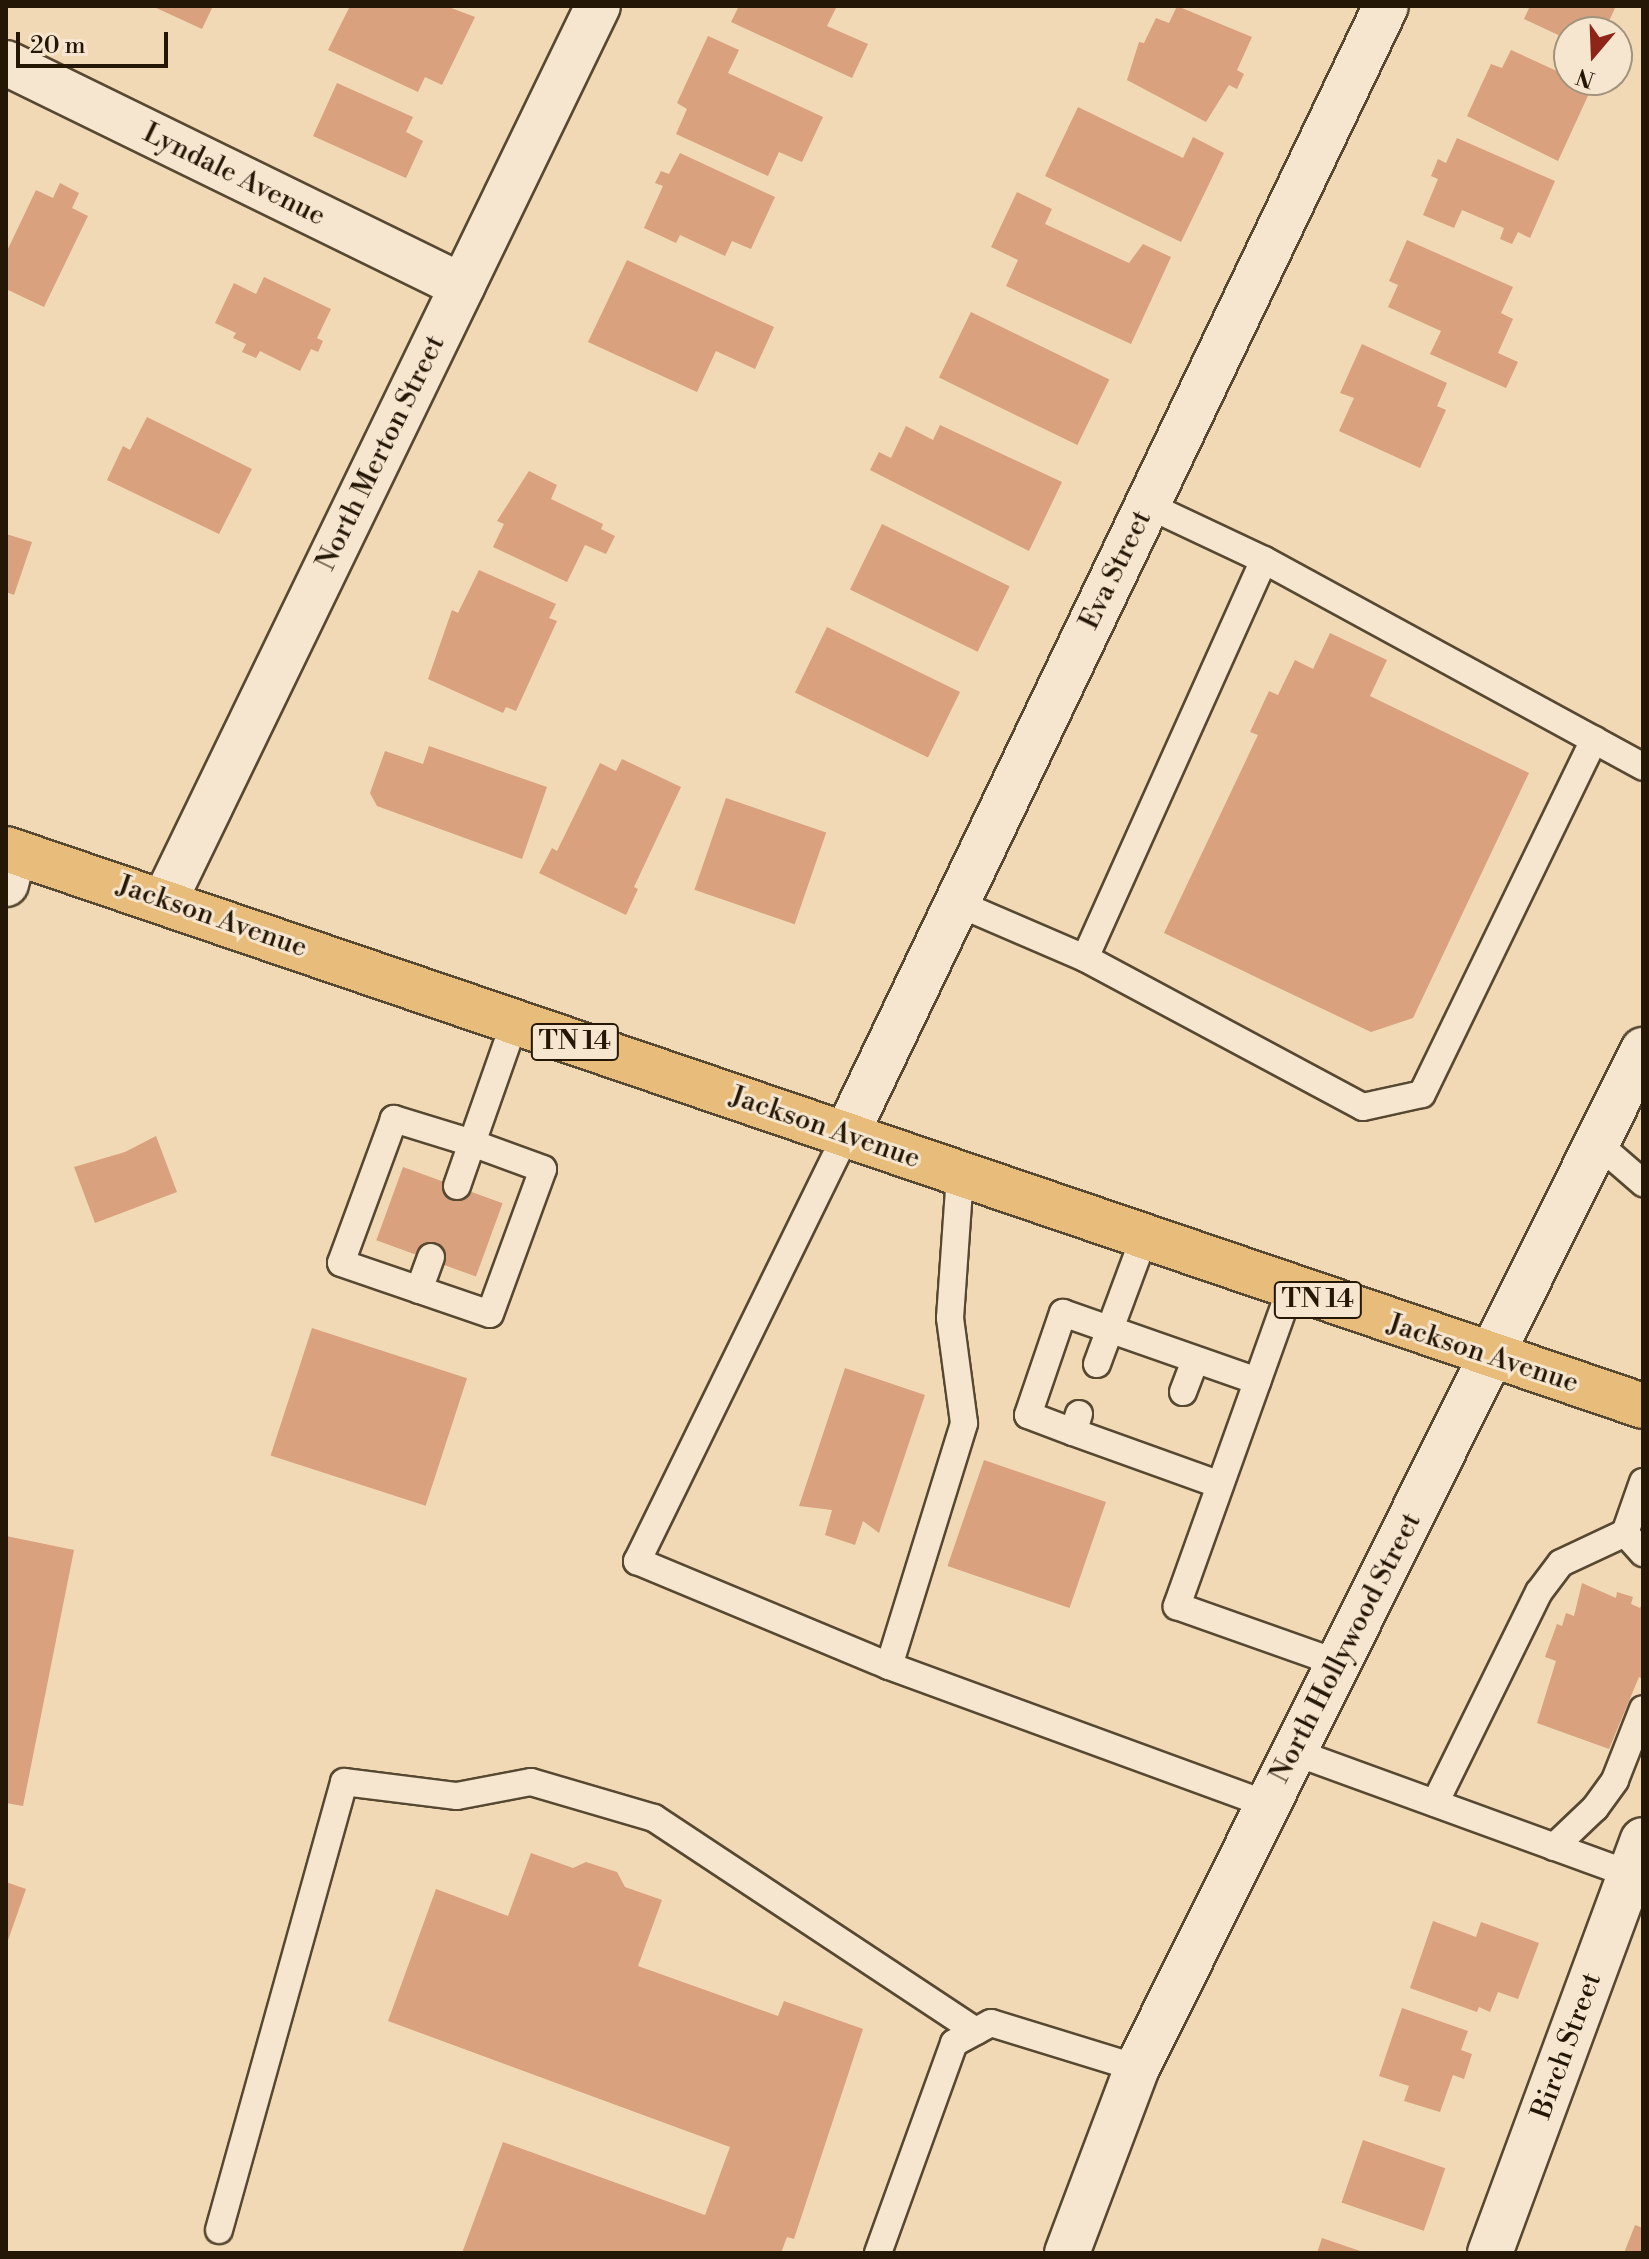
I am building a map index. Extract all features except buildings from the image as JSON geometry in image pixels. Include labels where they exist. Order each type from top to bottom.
[{"type":"main road","name":"Jackson Avenue","points":[[9,862],[165,900],[1143,1240],[1643,1406]]},
{"type":"street","name":"North Merton Street","points":[[165,900],[598,6]]},
{"type":"street","name":"Eva Street","points":[[846,1135],[1386,6]]},
{"type":"street","name":"Lyndale Avenue","points":[[6,63],[462,286]]},
{"type":"street","name":"North Hollywood Street","points":[[1067,2253],[1137,2068],[1493,1358],[1643,1050]]},
{"type":"street","name":"Birch Street","points":[[1490,2253],[1637,1857]]},
{"type":"lane","points":[[1147,505],[1264,560],[1643,767]]},
{"type":"lane","points":[[1085,958],[1264,560]]},
{"type":"lane","points":[[957,903],[1085,958],[1363,1107],[1422,1094],[1594,740]]},
{"type":"lane","points":[[457,1186],[515,1021]]},
{"type":"lane","points":[[394,1119],[472,1143],[543,1169],[490,1314],[341,1263],[394,1119]]},
{"type":"lane","points":[[846,1135],[637,1561],[889,1666],[1267,1804]]},
{"type":"lane","points":[[1598,1144],[1643,1183]]},
{"type":"lane","points":[[889,1666],[964,1423],[950,1318],[960,1174]]},
{"type":"lane","points":[[1097,1364],[1143,1240]]},
{"type":"lane","points":[[419,1290],[431,1257]]},
{"type":"lane","points":[[1290,1290],[1177,1606],[1338,1663]]},
{"type":"lane","points":[[1220,1485],[1161,1454],[1076,1423],[1028,1415],[1063,1313],[1257,1381]]},
{"type":"lane","points":[[1183,1392],[1195,1360]]},
{"type":"lane","points":[[1435,1803],[1539,1592],[1561,1563],[1634,1543],[1643,1482]]},
{"type":"lane","points":[[1554,1847],[1595,1808],[1615,1780],[1643,1709]]},
{"type":"lane","points":[[1294,1752],[1554,1847],[1637,1857]]},
{"type":"lane","points":[[219,2230],[344,1782],[457,1796],[531,1782],[654,1818],[976,2031]]},
{"type":"lane","points":[[878,2253],[954,2043],[991,2023],[1137,2068]]}]
